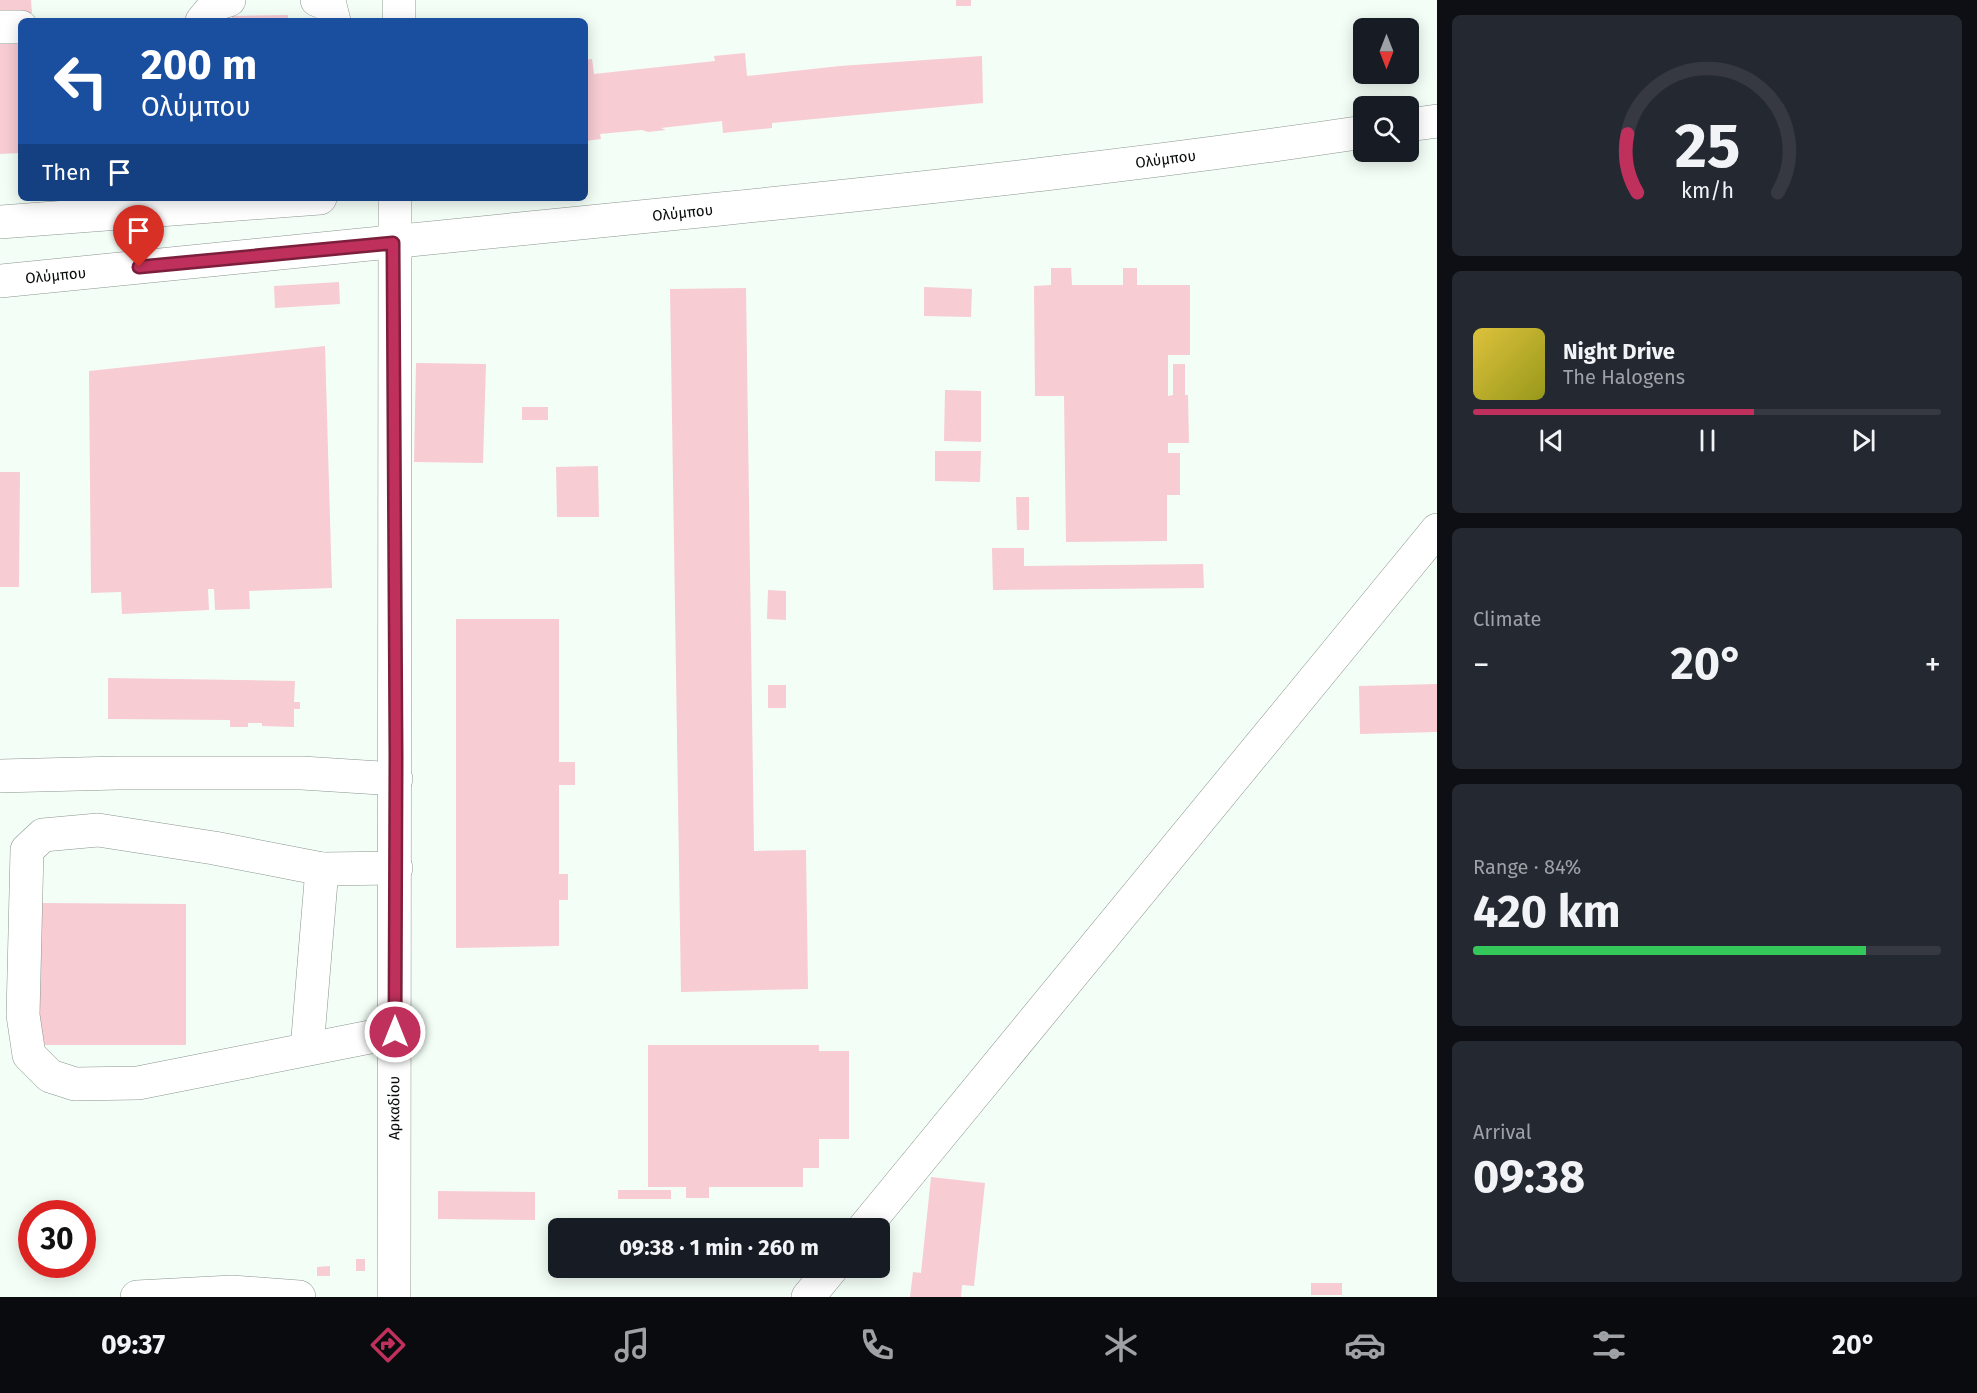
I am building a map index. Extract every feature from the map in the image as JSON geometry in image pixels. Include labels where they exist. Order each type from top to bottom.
[{"type":"street","points":[[204,18],[216,4],[229,0]]},
{"type":"street","points":[[317,0],[330,5],[333,18]]},
{"type":"street","points":[[399,0],[399,18]]},
{"type":"street","points":[[0,27],[18,27]]},
{"type":"street","points":[[1419,123],[1437,121]]},
{"type":"street","name":"Ολύμπου","points":[[0,281],[393,243],[997,180],[1232,152],[1353,134]]},
{"type":"street","points":[[0,222],[280,201]]},
{"type":"street","name":"Αρκαδίου","points":[[394,1297],[396,779],[393,243],[395,201]]},
{"type":"street","points":[[872,1218],[1437,530]]},
{"type":"street","points":[[0,776],[118,773],[302,773],[396,779]]},
{"type":"street","points":[[395,1032],[138,1083],[75,1084],[50,1076],[29,1055],[23,1015],[27,850],[43,835],[98,830],[214,848],[322,869],[396,868]]},
{"type":"street","points":[[307,1049],[322,869]]},
{"type":"street","points":[[808,1297],[824,1278]]},
{"type":"street","points":[[137,1297],[232,1292],[299,1297]]},
{"type":"building","points":[[0,0],[31,0],[32,13],[0,14]]},
{"type":"building","points":[[956,0],[971,0],[971,6],[956,6]]},
{"type":"building","points":[[288,15],[288,18],[232,18],[232,16]]},
{"type":"building","points":[[18,37],[18,153],[0,154],[0,38]]},
{"type":"building","points":[[745,53],[747,76],[840,66],[982,56],[983,103],[772,123],[772,128],[723,133],[722,121],[661,128],[666,130],[648,132],[642,130],[600,134],[601,139],[588,141],[588,60],[592,59],[594,74],[715,61],[714,56]]},
{"type":"building","points":[[1051,268],[1071,268],[1072,285],[1123,285],[1123,268],[1137,268],[1137,285],[1190,285],[1190,355],[1168,355],[1168,396],[1173,395],[1173,364],[1185,364],[1189,443],[1168,443],[1168,453],[1180,453],[1180,495],[1167,495],[1167,541],[1066,542],[1064,396],[1035,396],[1034,286],[1051,285]]},
{"type":"building","points":[[339,282],[340,304],[275,308],[274,286]]},
{"type":"building","points":[[924,287],[972,289],[971,317],[924,316]]},
{"type":"building","points":[[746,288],[754,851],[806,850],[808,989],[681,992],[670,289]]},
{"type":"building","points":[[325,346],[332,588],[249,591],[250,609],[215,610],[214,589],[208,589],[209,610],[122,614],[121,592],[91,593],[89,371]]},
{"type":"building","points":[[416,363],[486,364],[483,463],[414,462]]},
{"type":"building","points":[[945,390],[981,391],[981,442],[944,441]]},
{"type":"building","points":[[522,407],[548,407],[548,420],[522,420]]},
{"type":"building","points":[[935,451],[981,451],[980,482],[935,481]]},
{"type":"building","points":[[598,466],[599,517],[557,517],[556,467]]},
{"type":"building","points":[[0,472],[20,472],[19,587],[0,587]]},
{"type":"building","points":[[1016,497],[1029,497],[1029,530],[1017,530]]},
{"type":"building","points":[[992,548],[1024,548],[1024,566],[1203,564],[1204,588],[993,590]]},
{"type":"building","points":[[768,590],[786,591],[786,620],[767,619]]},
{"type":"building","points":[[456,619],[559,619],[559,762],[575,762],[575,785],[559,785],[559,874],[568,874],[568,900],[559,900],[559,946],[456,948]]},
{"type":"building","points":[[108,678],[295,681],[294,702],[300,702],[300,709],[294,709],[294,727],[248,723],[248,727],[230,727],[230,720],[108,719]]},
{"type":"building","points":[[1437,684],[1437,732],[1360,734],[1359,686]]},
{"type":"building","points":[[768,685],[786,685],[786,708],[768,708]]},
{"type":"building","points":[[40,903],[186,904],[186,1045],[39,1045]]},
{"type":"building","points":[[648,1045],[819,1045],[819,1051],[849,1051],[849,1139],[819,1139],[819,1168],[803,1168],[803,1187],[709,1187],[709,1198],[686,1198],[686,1187],[648,1187]]},
{"type":"building","points":[[931,1177],[985,1183],[974,1286],[962,1285],[961,1297],[910,1297],[913,1272],[921,1273]]},
{"type":"building","points":[[618,1190],[671,1190],[671,1199],[618,1199]]},
{"type":"building","points":[[438,1191],[535,1192],[535,1220],[438,1219]]},
{"type":"building","points":[[356,1259],[365,1259],[365,1271],[356,1271]]},
{"type":"building","points":[[330,1266],[330,1276],[317,1276],[317,1267]]},
{"type":"building","points":[[1311,1283],[1342,1283],[1342,1295],[1311,1295]]},
{"type":"route","points":[[139,267],[393,243],[395,1032]]}]
